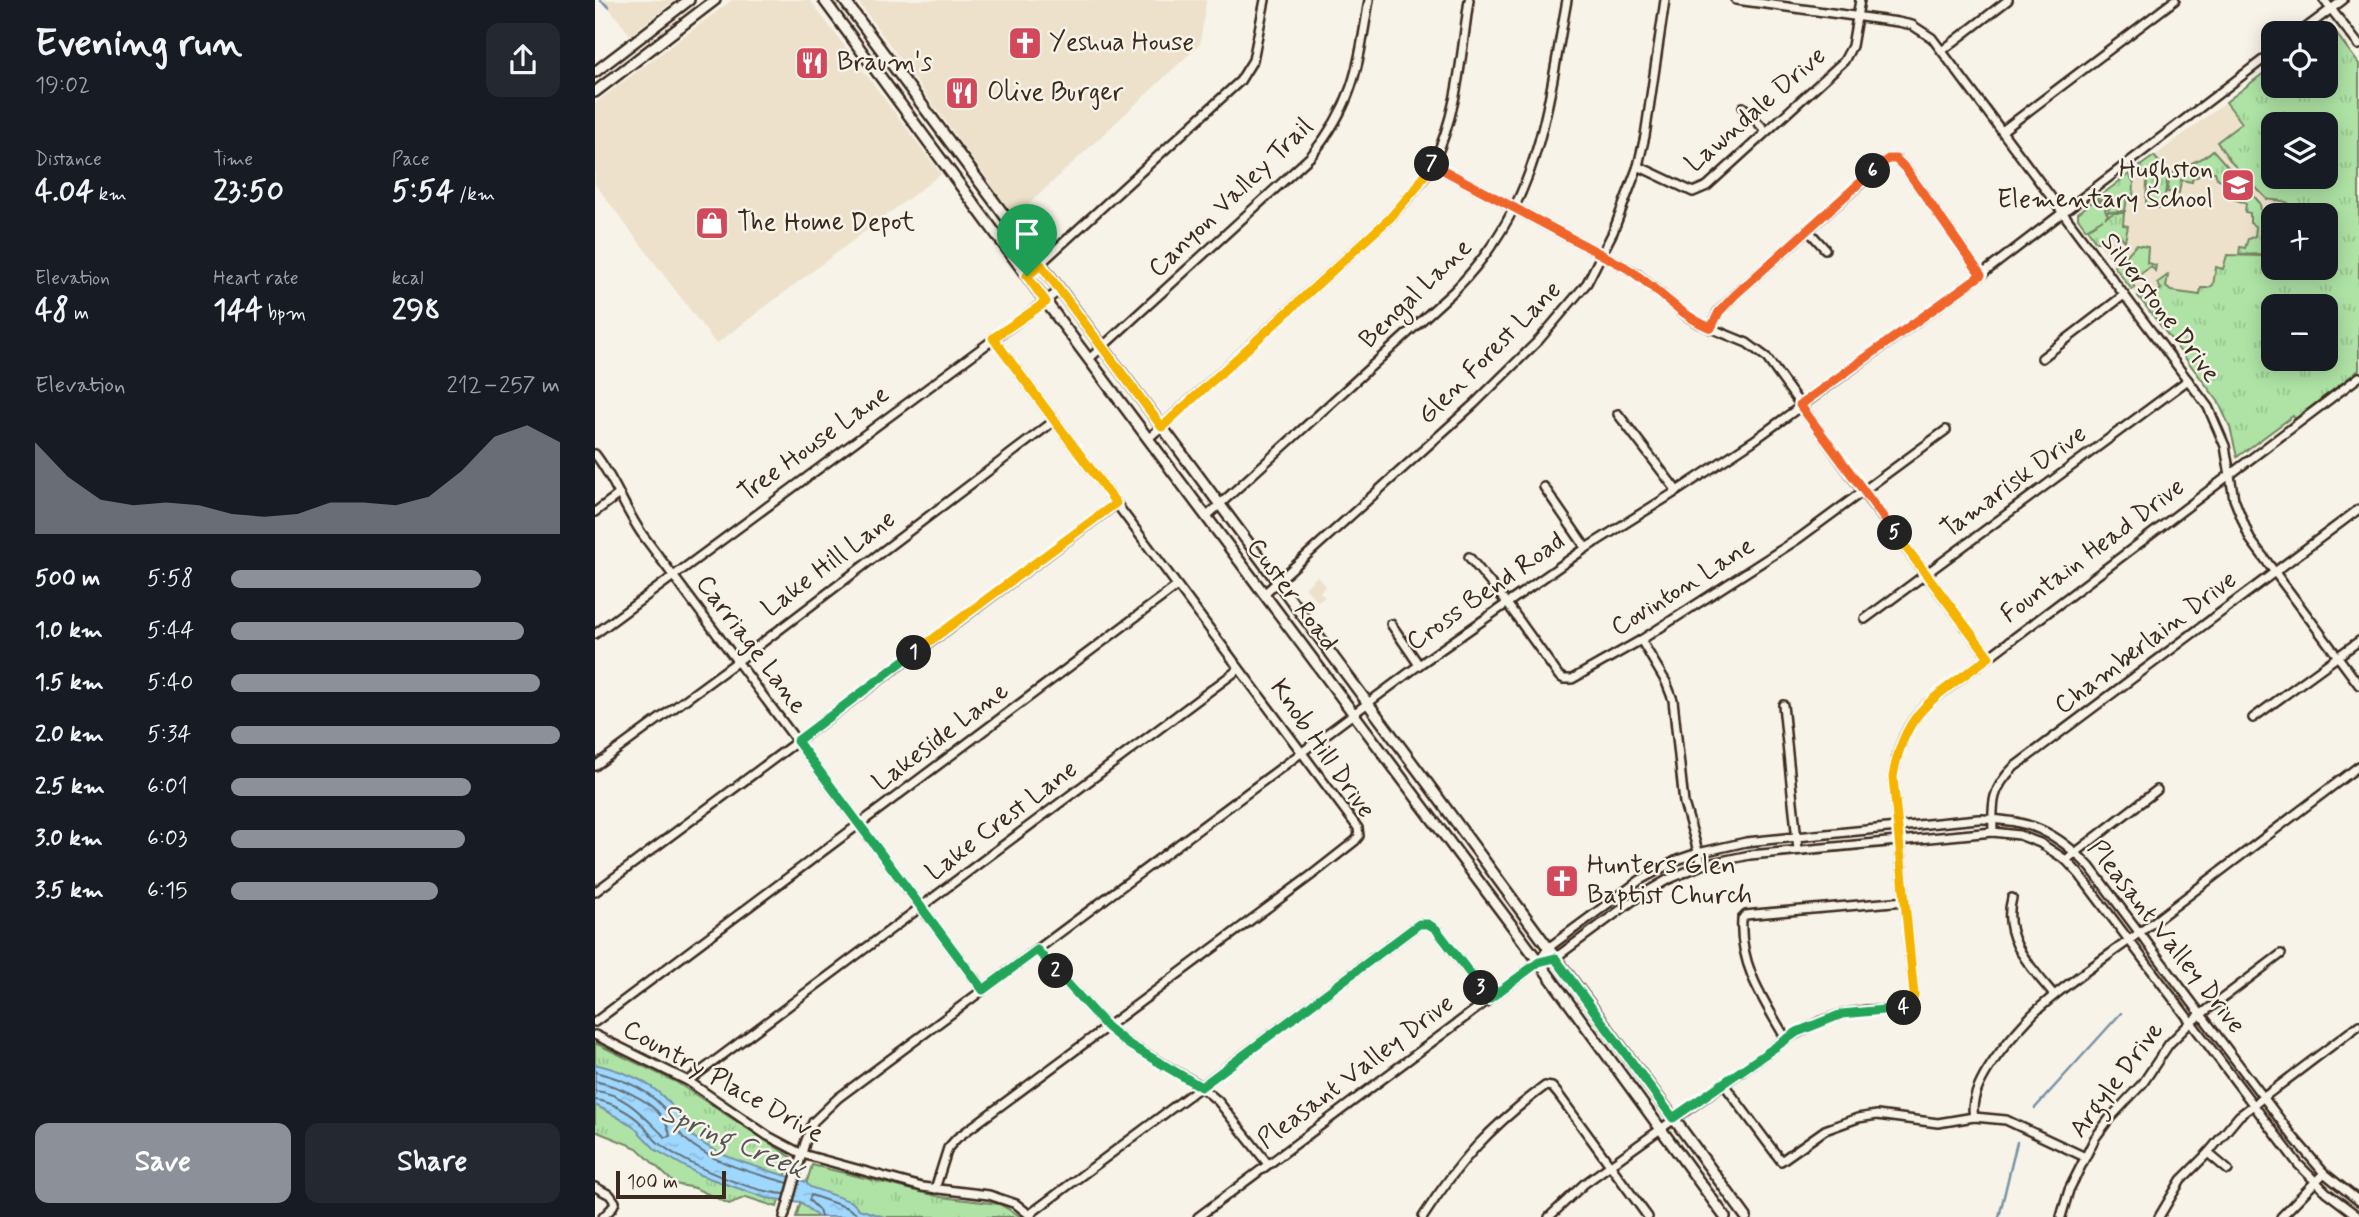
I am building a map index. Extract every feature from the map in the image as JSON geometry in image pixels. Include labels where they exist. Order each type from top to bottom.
[{"type":"main road","points":[[595,92],[715,0]]},
{"type":"main road","name":"Custer Road","points":[[824,0],[1046,302],[1355,713],[1725,1217]]},
{"type":"main road","name":"Custer Road","points":[[844,0],[1746,1217]]},
{"type":"main road","points":[[595,72],[688,1],[697,14]]},
{"type":"street","points":[[1027,276],[1240,81],[1253,60],[1265,0]]},
{"type":"street","name":"Canyon Valley Trail","points":[[1089,359],[1321,144],[1344,107],[1354,83],[1369,0]]},
{"type":"street","points":[[1149,438],[1390,218],[1416,188],[1432,164],[1453,104],[1469,0]]},
{"type":"street","name":"Bengal Lane","points":[[1207,516],[1454,291],[1489,253],[1515,208],[1541,140],[1566,0]]},
{"type":"street","name":"Glen Forest Lane","points":[[1265,593],[1474,404],[1576,299],[1602,254],[1638,166],[1665,0]]},
{"type":"street","name":"Silverstone Drive","points":[[1736,0],[1912,25],[1932,38],[1943,50],[2207,407],[2225,446],[2234,499],[2250,540],[2359,685]]},
{"type":"street","name":"Lawndale Drive","points":[[1638,166],[1688,190],[1699,191],[1844,61],[1852,46],[1860,0]]},
{"type":"street","points":[[1943,50],[2008,0]]},
{"type":"street","points":[[2002,131],[2175,0]]},
{"type":"street","points":[[2324,0],[2359,45]]},
{"type":"street","points":[[2315,21],[2343,0]]},
{"type":"street","name":"Cross Bend Road","points":[[784,1217],[813,1122],[823,1110],[1419,665],[1586,548],[1753,441],[1981,275],[2261,61]]},
{"type":"street","points":[[1743,107],[1766,131]]},
{"type":"street","points":[[1711,328],[1719,312],[1735,295],[1888,159],[1896,159],[1906,169],[1981,275]]},
{"type":"street","points":[[1432,164],[1637,274],[1687,316],[1756,348],[1766,357],[1863,492],[1989,657]]},
{"type":"street","points":[[1808,230],[1825,249]]},
{"type":"street","name":"Tree House Lane","points":[[595,634],[1059,291]]},
{"type":"street","points":[[2042,358],[2124,295]]},
{"type":"street","name":"Knob Hill Drive","points":[[935,1189],[948,1148],[957,1138],[1355,842],[1359,836],[1358,828],[993,338]]},
{"type":"street","name":"Fountain Head Drive","points":[[1786,1038],[1842,1014],[1867,1010],[1901,1010],[1912,1003],[1914,995],[1901,840],[1893,777],[1896,757],[1907,726],[1928,703],[2359,377]]},
{"type":"street","name":"Tamarisk Drive","points":[[1865,619],[2188,380]]},
{"type":"street","points":[[1618,414],[1677,491]]},
{"type":"street","name":"Lake Hill Lane","points":[[595,766],[1054,421]]},
{"type":"street","name":"Covinton Lane","points":[[1469,557],[1506,602],[1554,669],[1564,679],[1572,679],[1641,640],[1798,539],[1946,430]]},
{"type":"street","name":"Carriage Lane","points":[[595,454],[606,468],[629,516],[983,990]]},
{"type":"street","points":[[1544,486],[1586,548]]},
{"type":"street","points":[[595,512],[619,494]]},
{"type":"street","points":[[595,892],[1116,503]]},
{"type":"street","name":"Chamberlain Drive","points":[[1993,832],[1994,795],[2014,767],[2359,509]]},
{"type":"street","name":"Lakeside Lane","points":[[595,1022],[1177,586]]},
{"type":"street","points":[[1391,624],[1419,665]]},
{"type":"street","points":[[1641,640],[1666,682],[1673,700],[1684,803],[1702,865]]},
{"type":"street","points":[[2253,718],[2359,641]]},
{"type":"street","name":"Lake Crest Lane","points":[[688,1081],[1239,669]]},
{"type":"street","points":[[1783,705],[1798,850]]},
{"type":"street","points":[[1974,1117],[1974,1104],[1979,1087],[1991,1066],[2008,1042],[2054,995],[2359,766]]},
{"type":"street","points":[[2066,860],[2157,790]]},
{"type":"street","name":"Pleasant Valley Drive","points":[[1198,1217],[1539,962],[1548,948],[1631,886],[1677,860],[1746,842],[1993,818],[2020,821],[2037,827],[2076,852],[2294,1138],[2324,1173],[2359,1202]]},
{"type":"street","name":"Pleasant Valley Drive","points":[[1539,962],[1555,958],[1667,880],[1702,865],[1750,855],[1901,840],[1993,832],[2019,835],[2040,843],[2066,860],[2298,1164],[2314,1182],[2359,1217]]},
{"type":"street","points":[[1631,886],[1639,897]]},
{"type":"street","points":[[2012,898],[2008,923],[2013,940],[2054,995]]},
{"type":"street","points":[[1549,1217],[1566,1199],[1609,1166],[1786,1038],[1753,982],[1747,966],[1742,924],[1746,915],[1905,901]]},
{"type":"street","points":[[1031,1215],[1419,924],[1428,924],[1436,929],[1489,999]]},
{"type":"street","points":[[1037,950],[1107,1027],[1128,1044],[1201,1087],[1218,1101],[1268,1164]]},
{"type":"street","name":"Argyle Drive","points":[[2061,1217],[2069,1190],[2085,1157],[2109,1119],[2143,1083],[2169,1044],[2191,1022],[2281,954]]},
{"type":"street","points":[[2159,1217],[2181,1180],[2208,1153],[2239,1115],[2359,1025]]},
{"type":"street","name":"Country Place Drive","points":[[595,1035],[688,1081],[768,1136],[802,1154],[935,1189],[989,1195],[1016,1204],[1031,1215]]},
{"type":"street","points":[[1723,1083],[1780,1161],[1825,1130],[1858,1118],[1877,1115],[1938,1123],[1974,1117],[2005,1120],[2085,1157]]},
{"type":"street","points":[[1423,1217],[1445,1183],[1473,1148],[1515,1108],[1545,1086],[1552,1087],[1558,1094],[1648,1217]]},
{"type":"street","points":[[2208,1153],[2228,1170]]},
{"type":"street","points":[[2281,1217],[2324,1173]]},
{"type":"street","points":[[595,1188],[610,1195],[615,1202],[603,1217]]},
{"type":"shaded area","points":[[603,0],[675,0],[630,35]]},
{"type":"shaded area","points":[[732,0],[810,0],[941,174],[716,344],[595,184],[595,103]]},
{"type":"shaded area","points":[[857,0],[1206,0],[1200,44],[1015,217]]},
{"type":"shaded area","name":"Hughston Elementary School","points":[[2338,34],[2359,62],[2359,194],[2338,207],[2338,203],[2261,203],[2261,268],[2169,338],[2077,215],[2261,75],[2261,98],[2338,98]]},
{"type":"shaded area","points":[[1317,576],[1326,586],[1320,592],[1325,597],[1318,602],[1305,588]]},
{"type":"green space","points":[[2338,36],[2359,64],[2359,370],[2295,419],[2293,416],[2237,457],[2230,427],[2218,401],[2138,296],[2146,301],[2161,289],[2157,283],[2168,275],[2166,287],[2171,291],[2200,295],[2201,288],[2213,285],[2216,267],[2223,269],[2227,255],[2261,256],[2261,280],[2338,280],[2338,203],[2288,203],[2267,199],[2232,163],[2217,142],[2242,123],[2226,102],[2261,75],[2261,98],[2338,98]]},
{"type":"green space","points":[[2213,150],[2260,203],[2261,254],[2239,255],[2240,247],[2245,248],[2248,239],[2255,236],[2256,227],[2250,223],[2250,213],[2245,212],[2246,203],[2233,199],[2235,188],[2224,186],[2225,182],[2217,178],[2215,172],[2203,172],[2193,177],[2192,182],[2181,180],[2179,193],[2167,192],[2170,175]]},
{"type":"green space","points":[[2154,156],[2168,173],[2164,202],[2160,208],[2150,207],[2146,203],[2147,180],[2140,166]]},
{"type":"green space","points":[[2129,174],[2134,183],[2133,198],[2127,198],[2125,211],[2108,212],[2110,203],[2096,199]]},
{"type":"green space","points":[[2095,200],[2107,206],[2105,210],[2108,215],[2105,218],[2114,213],[2124,213],[2123,225],[2128,226],[2125,241],[2113,232],[2096,242],[2087,229],[2103,219],[2086,229],[2078,218],[2078,213]]},
{"type":"green space","points":[[2136,245],[2148,247],[2147,263],[2156,265],[2155,271],[2151,266],[2137,277],[2122,260]]},
{"type":"green space","points":[[2121,261],[2137,279],[2132,283],[2135,288],[2132,290],[2114,266]]},
{"type":"green space","points":[[595,1043],[676,1082],[791,1157],[777,1207],[746,1197],[729,1204],[695,1188],[675,1184],[637,1148],[595,1131]]},
{"type":"green space","points":[[812,1165],[941,1197],[999,1204],[1022,1217],[796,1217]]},
{"type":"water","points":[[595,1064],[631,1075],[651,1086],[669,1102],[691,1135],[717,1151],[806,1182],[810,1187],[852,1202],[859,1209],[884,1217],[818,1217],[801,1202],[766,1198],[700,1175],[656,1150],[632,1125],[595,1105]]},
{"type":"waterway","points":[[600,0],[609,7]]},
{"type":"waterway","points":[[2035,1108],[2121,1013]]},
{"type":"waterway","points":[[1999,1217],[2017,1142]]},
{"type":"place","name":"Yeshua House","points":[[1025,43]]},
{"type":"place","name":"Braum's","points":[[812,63]]},
{"type":"place","name":"Olive Burger","points":[[962,93]]},
{"type":"place","name":"Hughston Elementary School","points":[[2238,185]]},
{"type":"place","name":"The Home Depot","points":[[712,223]]},
{"type":"place","name":"Hunters Glen Baptist Church","points":[[1562,881]]},
{"type":"route","points":[[1888,159],[1896,159],[1906,169],[1981,275],[1800,405],[1989,657],[1916,715],[1907,726],[1896,757],[1893,777],[1914,995],[1912,1003],[1901,1010],[1867,1010],[1842,1014],[1797,1032],[1673,1118],[1555,958],[1539,962],[1489,999],[1436,929],[1428,924],[1419,924],[1412,928],[1201,1087],[1128,1044],[1107,1027],[1037,950],[983,990],[797,741],[1116,503],[993,338],[1046,302],[1027,276],[1041,265],[1162,427],[1390,218],[1416,188],[1432,164],[1637,274],[1687,316],[1711,328],[1719,312],[1735,295],[1881,164],[1888,159]]},
{"type":"water label","name":"Spring Creek","points":[[733,1142]]}]
